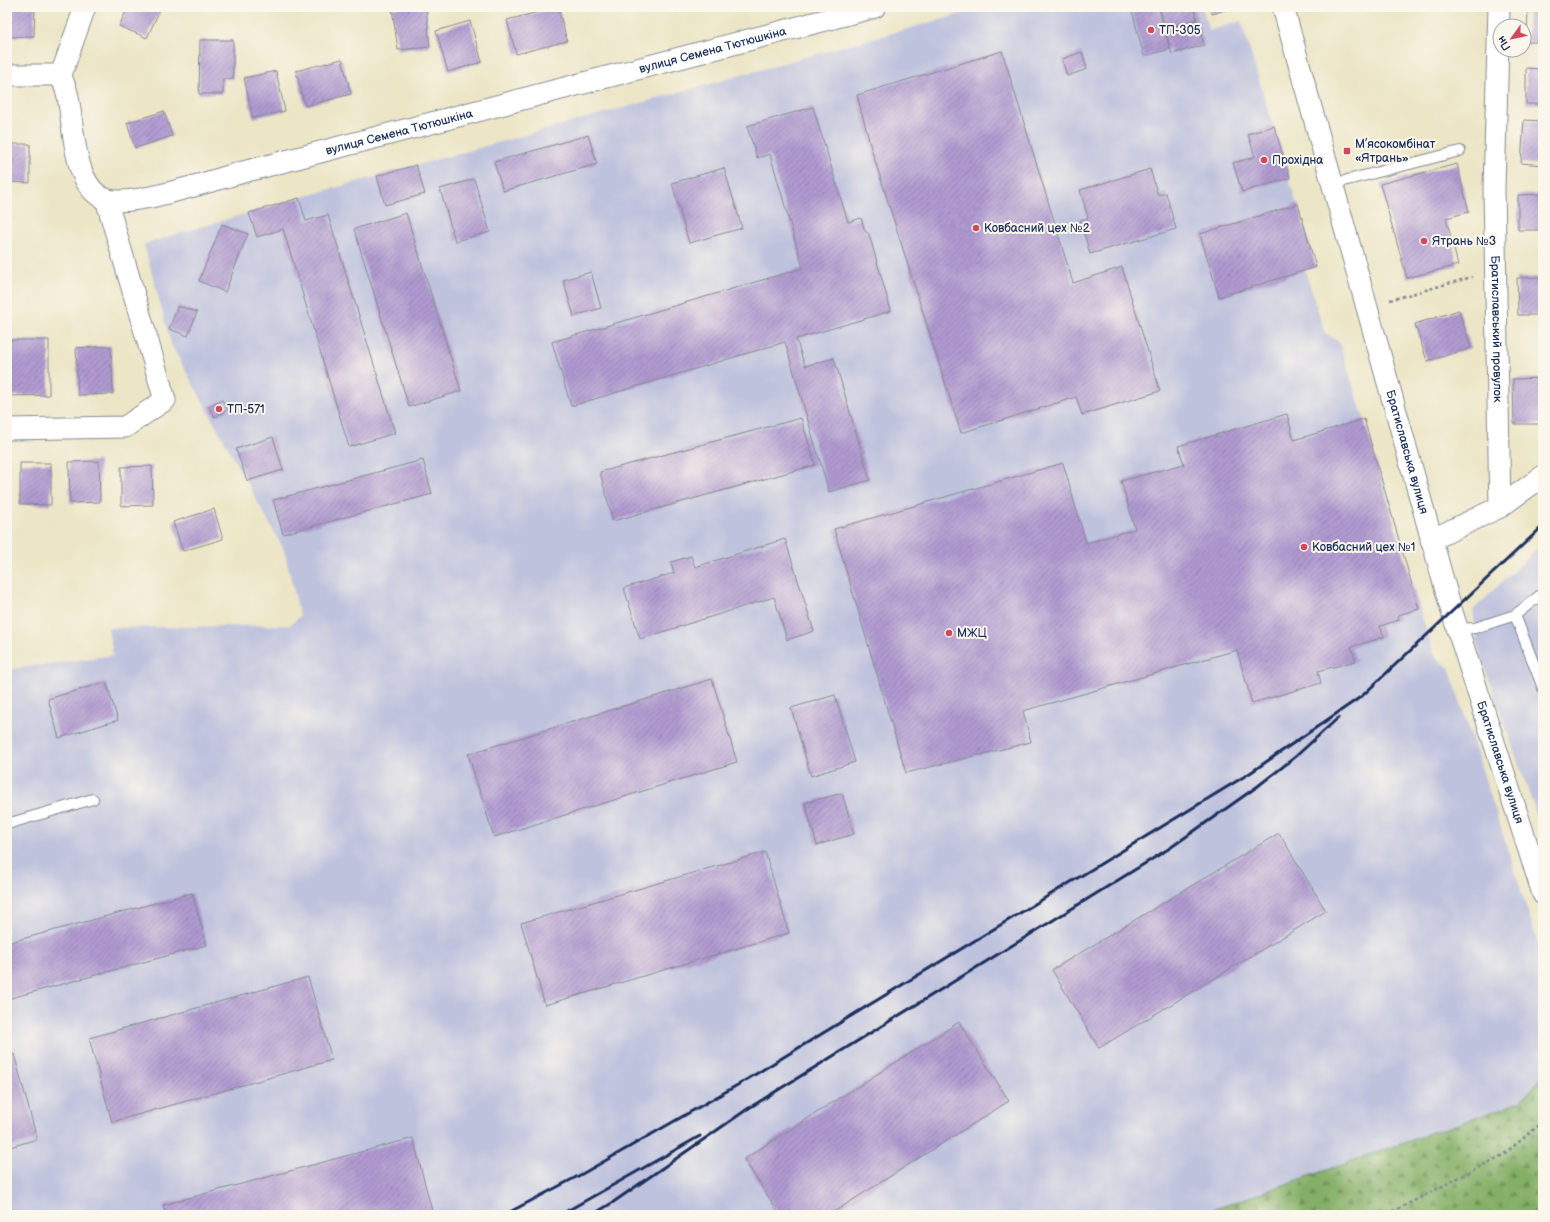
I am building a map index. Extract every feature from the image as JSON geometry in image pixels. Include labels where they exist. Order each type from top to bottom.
[{"type":"street","points":[[7,429],[125,427],[165,400],[106,199],[90,187],[78,159],[68,95],[61,75],[85,7]]},
{"type":"street","name":"вулиця Семена Тютюшкіна","points":[[106,199],[132,200],[158,195],[875,7]]},
{"type":"street","name":"Братиславська вулиця","points":[[1282,7],[1457,629],[1543,894]]},
{"type":"street","name":"Братиславський провулок","points":[[1499,7],[1494,189],[1500,507]]},
{"type":"street","points":[[7,75],[61,75]]},
{"type":"street","points":[[1431,540],[1500,507],[1543,476]]},
{"type":"lane","points":[[1332,184],[1460,150]]},
{"type":"lane","points":[[1457,629],[1475,628],[1515,615],[1543,593]]},
{"type":"lane","points":[[1515,615],[1543,688]]},
{"type":"lane","points":[[7,824],[93,799]]},
{"type":"path","points":[[1366,307],[1495,270]]},
{"type":"path","points":[[1381,1215],[1396,1210],[1504,1155],[1543,1122]]},
{"type":"shaded area","points":[[986,7],[1202,7],[1209,31],[1241,21],[1316,267],[1305,270],[1325,333],[1339,342],[1364,419],[1411,582],[1435,657],[1449,667],[1543,959],[1543,1076],[1520,1102],[1198,1215],[7,1215],[7,670],[113,655],[108,628],[290,625],[300,616],[284,550],[171,344],[144,244],[299,198]]},
{"type":"shaded area","points":[[1543,543],[1543,833],[1478,648],[1473,610]]},
{"type":"green space","points":[[1543,1076],[1543,1215],[1198,1215],[1520,1102]]},
{"type":"building","points":[[7,7],[35,7],[34,36],[7,37]]},
{"type":"building","points":[[128,7],[161,7],[147,38],[119,26]]},
{"type":"building","points":[[426,7],[430,47],[398,50],[392,8]]},
{"type":"building","points":[[558,7],[567,41],[516,54],[507,20]]},
{"type":"building","points":[[608,7],[626,7],[610,12]]},
{"type":"building","name":"ТП-305","points":[[1147,7],[1158,7],[1170,49],[1144,56],[1132,11]]},
{"type":"building","points":[[1160,7],[1194,7],[1197,19],[1165,28]]},
{"type":"building","points":[[1210,7],[1235,7],[1212,14]]},
{"type":"building","points":[[1528,7],[1543,7],[1543,42],[1532,42],[1532,18],[1528,18]]},
{"type":"building","points":[[1197,20],[1204,45],[1172,54],[1165,29]]},
{"type":"building","points":[[470,21],[482,62],[448,72],[436,31]]},
{"type":"building","points":[[200,40],[233,40],[233,79],[223,79],[223,94],[199,94]]},
{"type":"building","name":"Ковбасний цех №2","points":[[1002,51],[1073,283],[1122,267],[1160,391],[1082,415],[1076,397],[961,433],[871,148],[857,95]]},
{"type":"building","points":[[1082,52],[1087,69],[1067,76],[1062,59]]},
{"type":"building","points":[[342,59],[351,94],[305,106],[296,71]]},
{"type":"building","points":[[1526,68],[1543,69],[1543,104],[1526,104]]},
{"type":"building","points":[[276,71],[285,111],[253,118],[244,78]]},
{"type":"building","points":[[813,107],[848,222],[861,218],[865,231],[869,234],[891,311],[796,339],[805,366],[834,358],[870,480],[829,492],[785,342],[571,406],[552,342],[803,268],[770,154],[757,158],[747,126]]},
{"type":"building","points":[[164,111],[172,136],[135,148],[127,123]]},
{"type":"building","points":[[1524,120],[1543,121],[1543,165],[1521,163]]},
{"type":"building","name":"Прохідна","points":[[1274,126],[1290,178],[1242,192],[1233,163],[1255,157],[1248,134]]},
{"type":"building","points":[[588,135],[597,164],[503,191],[494,162]]},
{"type":"building","points":[[7,144],[30,144],[30,183],[7,182]]},
{"type":"building","name":"Ятрань №3","points":[[1457,164],[1469,212],[1446,218],[1458,265],[1407,278],[1380,184]]},
{"type":"building","points":[[416,165],[425,194],[385,205],[377,176]]},
{"type":"building","points":[[724,168],[742,228],[689,243],[672,183]]},
{"type":"building","points":[[1150,169],[1158,195],[1166,193],[1176,229],[1090,254],[1080,220],[1088,218],[1080,190]]},
{"type":"building","points":[[474,179],[490,232],[455,241],[440,189]]},
{"type":"building","points":[[1543,194],[1543,230],[1518,230],[1518,195]]},
{"type":"building","points":[[299,198],[306,221],[328,215],[395,433],[349,447],[283,229],[257,237],[249,213]]},
{"type":"building","points":[[1298,204],[1316,267],[1219,297],[1200,234]]},
{"type":"building","points":[[406,213],[461,391],[409,407],[354,229]]},
{"type":"building","points":[[222,224],[248,234],[225,292],[199,281]]},
{"type":"building","points":[[591,272],[601,308],[574,316],[563,280]]},
{"type":"building","points":[[1543,277],[1543,315],[1518,315],[1517,278]]},
{"type":"building","points":[[178,306],[197,312],[188,336],[169,329]]},
{"type":"building","points":[[1459,310],[1471,348],[1427,361],[1415,324]]},
{"type":"building","points":[[7,340],[49,340],[49,395],[7,396]]},
{"type":"building","points":[[111,346],[113,394],[78,395],[76,348]]},
{"type":"building","points":[[1543,378],[1543,424],[1514,424],[1513,379]]},
{"type":"building","name":"ТП-571","points":[[222,400],[228,410],[215,417],[209,407]]},
{"type":"building","points":[[1287,414],[1294,440],[1364,419],[1419,609],[1398,615],[1399,620],[1380,626],[1384,637],[1351,647],[1356,661],[1318,671],[1321,683],[1252,703],[1237,650],[1023,711],[1031,742],[906,773],[834,529],[1063,463],[1086,543],[1135,529],[1121,481],[1184,464],[1178,446]]},
{"type":"building","points":[[801,418],[815,465],[613,521],[600,472]]},
{"type":"building","points":[[273,437],[283,470],[247,481],[236,449]]},
{"type":"building","points":[[423,460],[432,494],[283,534],[273,500]]},
{"type":"building","points":[[99,461],[100,502],[70,503],[69,462]]},
{"type":"building","points":[[20,463],[51,463],[51,505],[20,504]]},
{"type":"building","points":[[152,466],[153,505],[121,506],[121,467]]},
{"type":"building","points":[[214,509],[223,539],[183,551],[173,522]]},
{"type":"building","points":[[785,539],[814,631],[787,640],[774,597],[640,639],[624,588],[674,573],[671,562],[691,556],[695,567]]},
{"type":"building","points":[[712,679],[737,762],[494,837],[468,754]]},
{"type":"building","points":[[106,682],[118,720],[59,738],[48,699]]},
{"type":"building","points":[[835,695],[855,762],[811,776],[791,708]]},
{"type":"building","points":[[842,793],[854,834],[817,845],[805,803]]},
{"type":"building","points":[[1279,833],[1326,911],[1099,1048],[1052,970]]},
{"type":"building","points":[[765,852],[789,933],[545,1005],[521,923]]},
{"type":"building","points":[[192,893],[207,945],[7,999],[7,943]]},
{"type":"building","points":[[308,977],[332,1060],[112,1122],[89,1038]]},
{"type":"building","points":[[959,1022],[1009,1101],[829,1215],[780,1215],[744,1159]]},
{"type":"building","points":[[14,1054],[37,1139],[7,1148],[7,1056]]},
{"type":"building","points":[[413,1138],[433,1215],[166,1215],[163,1205]]},
{"type":"railway","points":[[504,1215],[582,1174],[741,1083],[1250,773],[1362,696],[1543,526]]},
{"type":"railway","points":[[592,1215],[612,1203],[749,1108],[1170,848],[1258,786],[1294,758],[1338,718]]},
{"type":"railway","points":[[560,1215],[700,1136]]},
{"type":"place","name":"ТП-305","points":[[1151,30]]},
{"type":"place","name":"М’ясокомбінат «Ятрань»","points":[[1347,151]]},
{"type":"place","name":"Прохідна","points":[[1264,160]]},
{"type":"place","name":"Ковбасний цех №2","points":[[976,228]]},
{"type":"place","name":"Ятрань №3","points":[[1424,241]]},
{"type":"place","name":"ТП-571","points":[[219,409]]},
{"type":"place","name":"Ковбасний цех №1","points":[[1304,547]]},
{"type":"place","name":"МЖЦ","points":[[949,633]]}]
